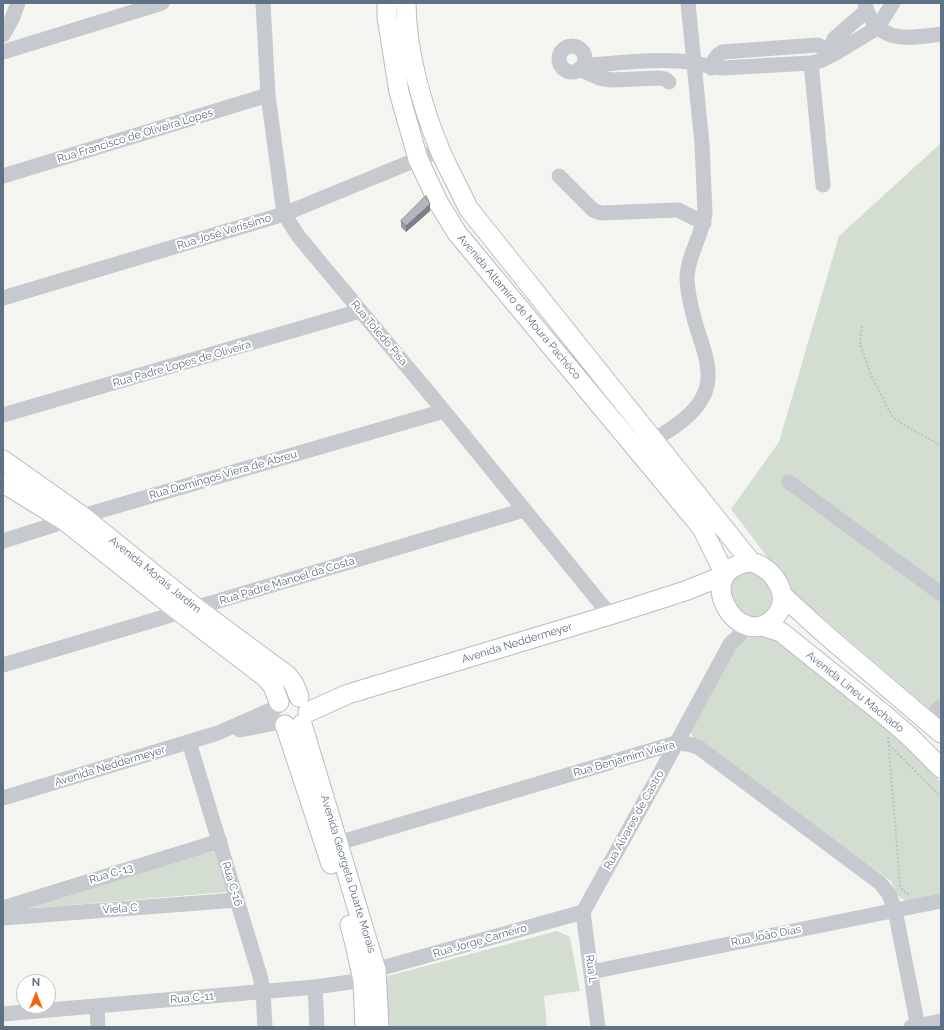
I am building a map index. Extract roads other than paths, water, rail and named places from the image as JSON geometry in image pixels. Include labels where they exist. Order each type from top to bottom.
[{"type":"main road","name":"Avenida Altamiro de Moura Pachêco","points":[[387,3],[387,17],[399,92],[418,159],[438,202],[457,233],[702,528],[725,575]]},
{"type":"main road","name":"Avenida Altamiro de Moura Pachêco","points":[[406,3],[412,56],[426,113],[440,150],[468,208],[751,562]]},
{"type":"main road","name":"Avenida Morais Jardim","points":[[3,460],[188,610],[288,676],[294,684],[292,711]]},
{"type":"main road","name":"Avenida Morais Jardim","points":[[3,483],[74,519]]},
{"type":"main road","points":[[751,562],[762,566],[771,573],[779,586],[782,595],[780,610],[770,622],[756,626],[742,624],[734,618],[724,604],[720,591],[725,575],[732,568],[751,562]]},
{"type":"main road","name":"Avenida Neddermeyer","points":[[292,711],[610,615],[685,591],[725,575]]},
{"type":"main road","name":"Avenida Neddermeyer","points":[[685,591],[705,593],[722,599]]},
{"type":"main road","points":[[782,595],[826,635],[941,733]]},
{"type":"main road","name":"Avenida Lineu Machado","points":[[756,626],[781,632],[909,736],[941,768]]},
{"type":"main road","name":"Avenida Georgeta Duarte Morais","points":[[292,711],[350,904],[355,944],[370,975],[379,1027]]},
{"type":"main road","points":[[909,736],[927,720]]},
{"type":"main road","name":"Avenida Georgeta Duarte Morais","points":[[365,1027],[370,975]]},
{"type":"street","points":[[3,35],[12,19],[18,3]]},
{"type":"street","points":[[3,52],[118,10],[162,3]]},
{"type":"street","name":"Rua Toledo Pisa","points":[[263,3],[268,95],[284,214],[299,237],[444,411],[610,615]]},
{"type":"street","points":[[653,440],[672,429],[696,407],[705,393],[708,378],[706,362],[689,300],[687,276],[690,257],[704,223],[704,179],[688,3]]},
{"type":"street","points":[[669,82],[665,78],[612,80],[599,78],[581,68],[638,61],[694,63],[711,68],[811,63],[831,56],[877,28],[892,3]]},
{"type":"street","points":[[831,56],[832,42],[834,39],[865,7],[877,28],[893,36],[916,37],[941,34]]},
{"type":"street","points":[[711,68],[714,58],[717,54],[722,52],[817,45],[824,48],[831,56]]},
{"type":"street","points":[[638,61],[640,78]]},
{"type":"street","points":[[612,63],[612,80]]},
{"type":"street","points":[[811,63],[823,185]]},
{"type":"street","name":"Rua Francisco de Oliveira Lopes","points":[[3,176],[268,95]]},
{"type":"street","name":"Rua José Veríssimo","points":[[3,298],[284,214],[440,150]]},
{"type":"street","points":[[559,176],[593,210],[601,213],[678,210],[704,223]]},
{"type":"street","name":"Rua Padre Lopes de Oliveira","points":[[3,415],[360,311]]},
{"type":"street","name":"Rua Domingos Viera de Abreu","points":[[3,541],[444,411]]},
{"type":"street","points":[[789,482],[941,594]]},
{"type":"street","name":"Rua Padre Manoel da Costa","points":[[3,665],[524,510]]},
{"type":"street","name":"Rua Alvares de Castro","points":[[730,644],[734,618]]},
{"type":"street","name":"Rua Alvares de Castro","points":[[583,912],[730,644],[743,632],[756,626]]},
{"type":"street","points":[[927,720],[941,706]]},
{"type":"street","name":"Avenida Neddermeyer","points":[[3,798],[292,711]]},
{"type":"street","name":"Rua C-16","points":[[189,742],[260,976],[263,991],[265,1027]]},
{"type":"street","name":"Rua Benjamim Vieira","points":[[332,845],[676,743],[698,747],[880,883],[889,894],[895,910],[916,1027]]},
{"type":"street","name":"Rua C-13","points":[[3,908],[220,841]]},
{"type":"street","name":"Viela C","points":[[3,918],[237,900]]},
{"type":"street","name":"Rua João Dias","points":[[591,972],[941,901]]},
{"type":"street","name":"Rua L","points":[[583,912],[598,1027]]},
{"type":"street","name":"Rua Jorge Carneiro","points":[[370,975],[583,912]]},
{"type":"street","name":"Rua C-11","points":[[3,1014],[96,1007],[263,991],[315,988],[370,975]]},
{"type":"street","points":[[315,988],[317,1027]]},
{"type":"street","points":[[96,1007],[98,1027]]},
{"type":"street","points":[[916,1027],[941,1021]]}]
